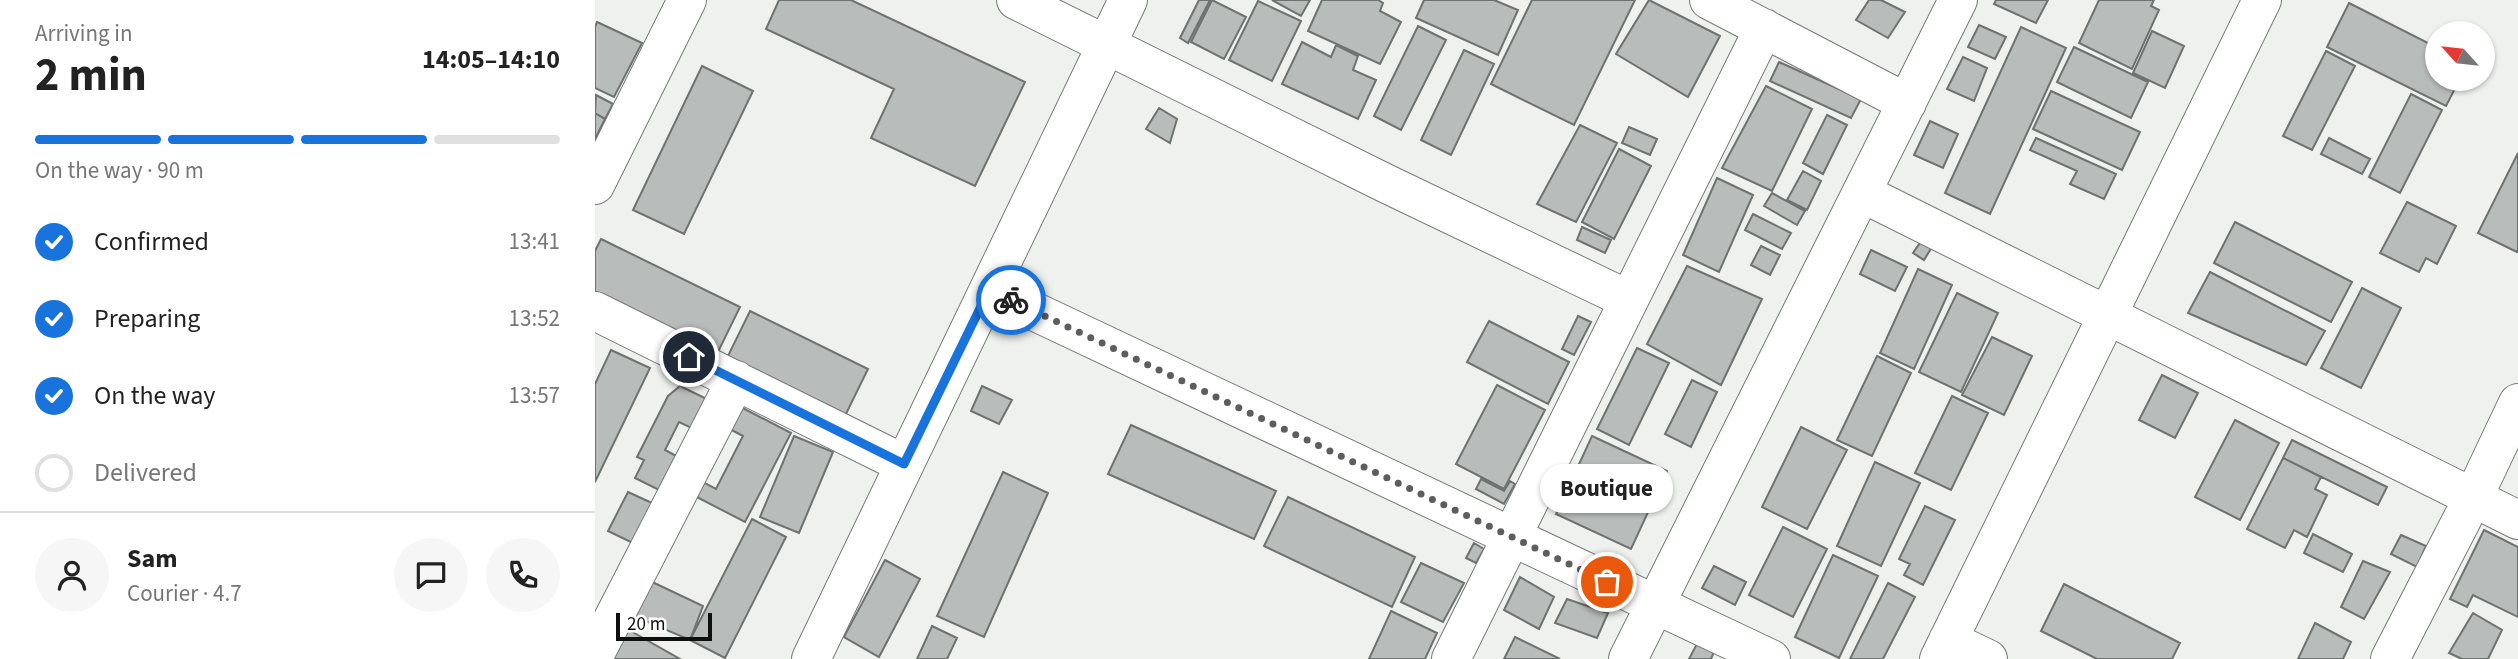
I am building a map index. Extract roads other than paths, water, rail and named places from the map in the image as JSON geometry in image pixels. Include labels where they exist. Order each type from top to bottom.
[{"type":"street","points":[[595,185],[687,0]]},
{"type":"street","points":[[1016,0],[1385,183],[1627,299]]},
{"type":"street","points":[[811,659],[1128,0]]},
{"type":"street","points":[[1709,0],[1907,103]]},
{"type":"street","points":[[1628,659],[1958,0]]},
{"type":"street","points":[[1988,659],[1944,650],[2262,0]]},
{"type":"street","points":[[1451,659],[1627,299],[1764,29]]},
{"type":"street","points":[[1862,193],[2518,520]]},
{"type":"street","points":[[989,290],[1771,659]]},
{"type":"street","points":[[595,312],[904,464]]},
{"type":"street","points":[[595,654],[736,380]]},
{"type":"street","points":[[2390,659],[2473,498],[2518,403]]},
{"type":"place","name":"Boutique","points":[[1607,582]]}]
